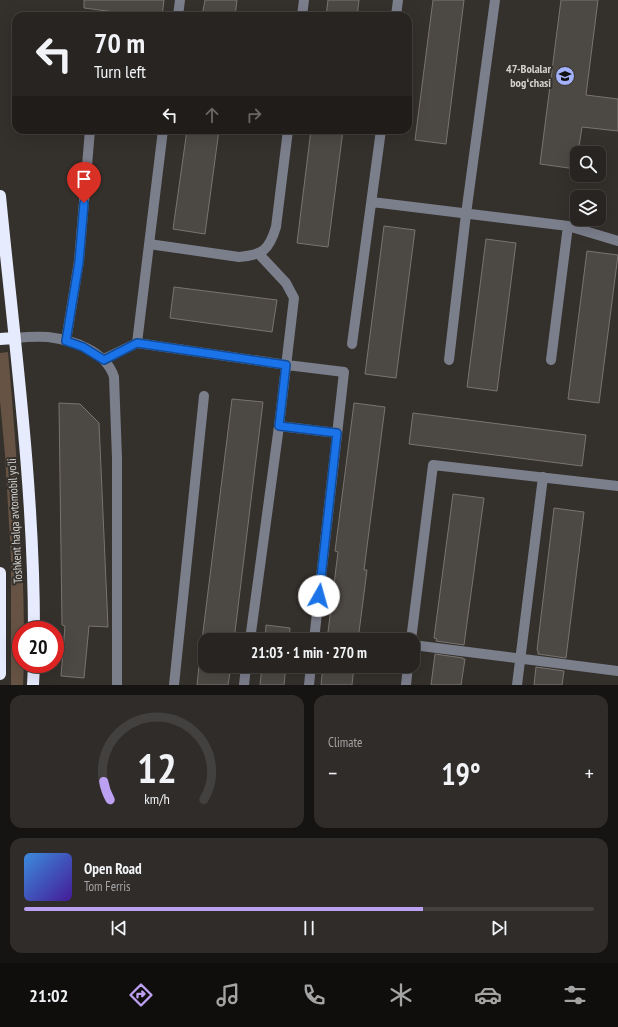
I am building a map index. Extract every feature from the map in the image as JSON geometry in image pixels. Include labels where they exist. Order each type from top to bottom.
[{"type":"highway","name":"Toshkent halqa avtomobil yo'li","points":[[0,196],[29,502],[34,621]]},
{"type":"highway","points":[[0,338],[14,338]]},
{"type":"highway","name":"Toshkent halqa avtomobil yo'li","points":[[0,573],[0,674]]},
{"type":"highway","points":[[33,685],[34,673]]},
{"type":"street","points":[[178,12],[180,0]]},
{"type":"street","points":[[302,12],[304,0]]},
{"type":"street","points":[[396,12],[398,0]]},
{"type":"street","points":[[449,360],[466,214],[494,0]]},
{"type":"street","points":[[66,341],[79,262],[90,134]]},
{"type":"street","points":[[137,343],[163,134]]},
{"type":"street","points":[[149,244],[239,256],[258,254],[267,248],[273,239],[276,227],[288,134]]},
{"type":"street","points":[[352,344],[380,134]]},
{"type":"street","points":[[372,202],[568,226],[618,241]]},
{"type":"street","points":[[551,360],[568,226]]},
{"type":"street","points":[[251,633],[279,426],[294,298],[286,283],[258,254]]},
{"type":"street","points":[[14,338],[46,337],[66,341],[83,347],[104,360],[112,370],[115,383],[117,458],[117,685]]},
{"type":"street","points":[[104,360],[137,343],[344,372],[315,633]]},
{"type":"street","points":[[174,685],[204,396]]},
{"type":"street","points":[[279,426],[337,433]]},
{"type":"street","points":[[412,633],[433,465],[618,486]]},
{"type":"street","points":[[517,685],[543,477]]},
{"type":"street","points":[[420,646],[618,671]]},
{"type":"street","points":[[244,685],[245,673]]},
{"type":"street","points":[[309,685],[310,673]]},
{"type":"street","points":[[406,685],[407,673]]},
{"type":"shaded area","points":[[8,352],[21,525],[24,621],[12,621],[12,673],[24,673],[23,685],[11,685],[11,557],[0,401],[0,353]]},
{"type":"building","points":[[84,0],[164,0],[162,12],[115,12],[84,8]]},
{"type":"building","points":[[205,0],[237,0],[236,12],[203,12]]},
{"type":"building","points":[[328,0],[359,0],[358,12],[326,12]]},
{"type":"building","points":[[433,0],[464,0],[446,144],[415,140]]},
{"type":"building","points":[[561,0],[598,0],[586,95],[618,99],[618,131],[582,127],[579,146],[570,146],[570,168],[540,164]]},
{"type":"building","points":[[186,134],[218,134],[205,234],[173,229]]},
{"type":"building","points":[[311,134],[342,134],[328,247],[297,243]]},
{"type":"building","points":[[384,226],[415,230],[396,378],[365,374]]},
{"type":"building","points":[[486,239],[516,243],[497,391],[467,387]]},
{"type":"building","points":[[587,251],[618,255],[599,403],[568,399]]},
{"type":"building","points":[[174,287],[277,300],[272,332],[170,318]]},
{"type":"building","points":[[232,399],[263,402],[235,633],[203,633]]},
{"type":"building","points":[[59,403],[80,404],[99,423],[108,627],[89,626],[84,678],[61,676],[61,673],[64,673],[65,626],[64,621],[62,621]]},
{"type":"building","points":[[354,403],[385,407],[364,570],[367,570],[359,633],[328,633],[338,552],[335,551]]},
{"type":"building","points":[[413,413],[586,435],[582,466],[409,444]]},
{"type":"building","points":[[453,494],[484,498],[464,645],[436,641],[437,639],[434,638]]},
{"type":"building","points":[[554,508],[584,512],[566,658],[538,654],[537,650]]},
{"type":"building","points":[[266,625],[290,628],[290,633],[265,633]]},
{"type":"building","points":[[435,654],[465,659],[461,685],[431,685]]},
{"type":"building","points":[[536,667],[564,671],[562,685],[534,685]]},
{"type":"building","points":[[198,673],[230,673],[228,685],[197,685]]},
{"type":"building","points":[[261,673],[285,673],[284,685],[260,685]]},
{"type":"building","points":[[322,673],[353,673],[352,685],[321,685]]},
{"type":"place","name":"47-Bolalar bogʻchasi","points":[[565,76]]},
{"type":"route","points":[[84,203],[79,262],[66,341],[83,347],[104,360],[137,343],[286,365],[279,426],[337,433],[319,596]]}]
